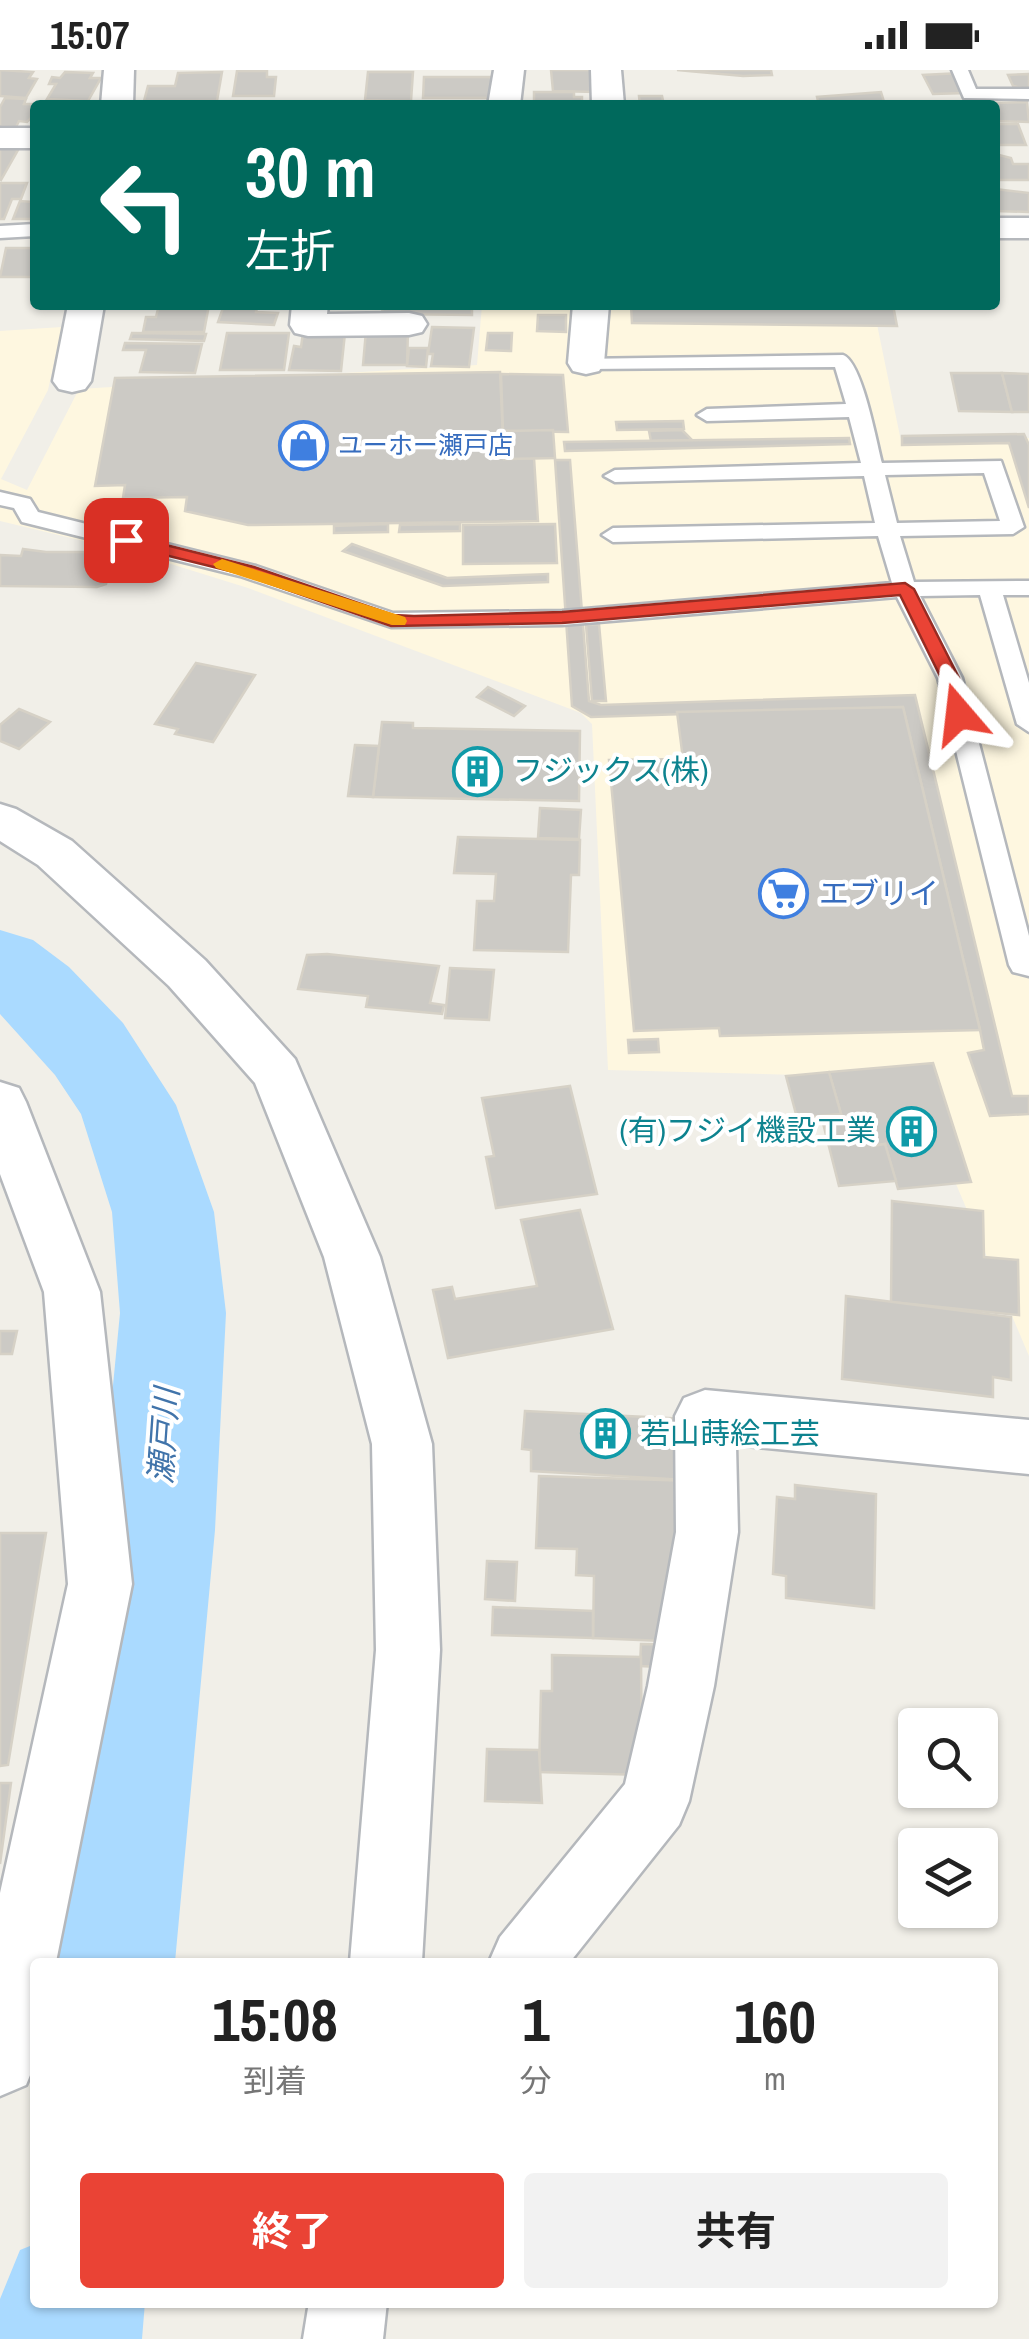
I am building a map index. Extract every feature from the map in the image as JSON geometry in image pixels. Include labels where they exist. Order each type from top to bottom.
[{"type":"street","points":[[118,100],[119,70]]},
{"type":"street","points":[[505,100],[508,70]]},
{"type":"street","points":[[606,70],[608,100]]},
{"type":"street","points":[[0,138],[30,138]]},
{"type":"street","points":[[1000,228],[1029,228]]},
{"type":"street","points":[[72,381],[85,310]]},
{"type":"street","points":[[310,310],[308,326],[409,324]]},
{"type":"street","points":[[586,362],[591,310]]},
{"type":"street","points":[[0,820],[54,853],[172,959],[277,1073],[352,1257],[402,1444],[408,1650],[386,1958]]},
{"type":"street","points":[[1,1104],[72,1292],[100,1584],[30,1958]]},
{"type":"street","points":[[529,1958],[576,1905],[655,1801],[682,1686],[707,1532],[705,1416],[1029,1447]]},
{"type":"street","points":[[14,2045],[30,1959]]},
{"type":"street","points":[[344,2339],[347,2308]]},
{"type":"lane","points":[[960,70],[970,94],[1029,94]]},
{"type":"lane","points":[[0,232],[30,230]]},
{"type":"lane","points":[[586,362],[843,361],[860,410],[870,468],[905,589],[950,678],[1023,965],[1029,966]]},
{"type":"lane","points":[[707,415],[860,410]]},
{"type":"lane","points":[[613,535],[1013,527],[994,466],[615,476]]},
{"type":"lane","points":[[0,498],[22,504],[30,517],[248,571],[391,620],[562,618],[905,589],[1029,588]]},
{"type":"lane","points":[[990,588],[1029,724]]},
{"type":"shaded area","points":[[482,310],[874,310],[901,441],[1029,438],[1029,1356],[911,1078],[608,1070],[592,724],[581,713],[248,588],[142,555],[0,521],[0,331],[62,327],[48,390],[1,479],[27,490],[79,389],[477,365]]},
{"type":"building","points":[[0,70],[33,72],[29,78],[37,79],[26,98],[0,96]]},
{"type":"building","points":[[551,70],[596,70],[596,92],[553,91]]},
{"type":"building","points":[[677,70],[771,70],[772,75],[743,76]]},
{"type":"building","points":[[237,71],[267,71],[267,77],[276,77],[274,96],[233,96]]},
{"type":"building","points":[[65,72],[93,73],[90,78],[101,78],[89,100],[47,99],[56,84],[49,84],[52,77],[60,78]]},
{"type":"building","points":[[222,72],[217,100],[144,100],[148,86],[175,86],[178,73]]},
{"type":"building","points":[[368,72],[413,72],[411,100],[365,100]]},
{"type":"building","points":[[961,73],[967,93],[933,94],[923,75]]},
{"type":"building","points":[[1029,74],[1029,88],[1013,86],[1008,75]]},
{"type":"building","points":[[424,77],[495,77],[495,98],[423,98]]},
{"type":"building","points":[[534,92],[574,92],[574,97],[582,97],[582,100],[534,100]]},
{"type":"building","points":[[881,92],[883,100],[818,100],[817,97]]},
{"type":"building","points":[[639,96],[662,96],[663,100],[639,100]]},
{"type":"building","points":[[5,98],[26,99],[30,119],[19,121],[16,127],[0,126],[0,107]]},
{"type":"building","points":[[1027,102],[1029,122],[1000,121],[1000,103]]},
{"type":"building","points":[[1000,124],[1018,124],[1026,145],[1000,145]]},
{"type":"building","points":[[0,145],[18,150],[1,180],[0,179]]},
{"type":"building","points":[[1000,155],[1011,158],[1013,164],[1029,164],[1029,180],[1000,180]]},
{"type":"building","points":[[0,183],[27,183],[21,199],[12,199],[4,219],[0,219]]},
{"type":"building","points":[[1000,190],[1029,193],[1029,212],[1000,211]]},
{"type":"building","points":[[20,201],[30,202],[30,219],[13,219]]},
{"type":"building","points":[[6,248],[30,248],[30,277],[0,277]]},
{"type":"building","points":[[158,310],[208,310],[204,332],[143,332],[146,317],[156,317]]},
{"type":"building","points":[[222,310],[278,313],[274,325],[218,322]]},
{"type":"building","points":[[382,310],[472,310],[472,315],[382,314]]},
{"type":"building","points":[[631,310],[894,310],[897,326],[632,323]]},
{"type":"building","points":[[538,315],[566,315],[566,332],[537,331]]},
{"type":"building","points":[[432,327],[474,328],[469,367],[431,366],[433,354],[428,354]]},
{"type":"building","points":[[366,331],[408,331],[407,365],[363,365]]},
{"type":"building","points":[[132,333],[206,334],[204,341],[130,339]]},
{"type":"building","points":[[227,333],[289,333],[284,370],[220,370]]},
{"type":"building","points":[[303,333],[345,333],[341,371],[289,370],[294,346],[301,347]]},
{"type":"building","points":[[488,333],[512,333],[511,351],[486,350]]},
{"type":"building","points":[[125,343],[202,344],[195,373],[140,372],[146,350],[123,350]]},
{"type":"building","points":[[409,348],[428,348],[426,367],[407,366]]},
{"type":"building","name":"ユーホー瀬戸店","points":[[500,372],[504,459],[534,458],[538,521],[248,525],[185,511],[187,497],[123,498],[125,485],[95,486],[115,378]]},
{"type":"building","points":[[951,373],[1002,373],[1012,412],[959,411]]},
{"type":"building","points":[[1002,373],[1029,374],[1029,412],[1012,412]]},
{"type":"building","points":[[501,374],[563,375],[568,432],[503,431]]},
{"type":"building","points":[[683,421],[684,429],[617,430],[616,422]]},
{"type":"building","points":[[553,430],[555,458],[504,459],[503,431]]},
{"type":"building","points":[[682,430],[692,440],[651,441],[649,431]]},
{"type":"building","points":[[1024,434],[1029,445],[1029,508],[1009,443],[902,445],[902,436]]},
{"type":"building","points":[[849,438],[850,444],[565,451],[564,442]]},
{"type":"building","points":[[555,460],[570,460],[589,701],[601,705],[915,695],[1012,1096],[1029,1096],[1029,1114],[990,1116],[968,1053],[984,1050],[903,707],[591,717],[572,706]]},
{"type":"building","points":[[388,524],[388,532],[334,533],[334,526]]},
{"type":"building","points":[[460,524],[460,531],[399,532],[400,525]]},
{"type":"building","points":[[555,524],[557,563],[463,564],[463,525]]},
{"type":"building","points":[[352,544],[447,578],[548,574],[548,582],[443,586],[343,551]]},
{"type":"building","points":[[23,549],[113,552],[106,584],[0,586],[0,555],[21,556]]},
{"type":"building","points":[[599,624],[606,701],[592,701],[586,625]]},
{"type":"building","points":[[196,663],[255,675],[213,742],[175,734],[178,729],[155,724]]},
{"type":"building","points":[[488,687],[525,706],[514,716],[477,697]]},
{"type":"building","name":"エブリイ","points":[[903,707],[980,1030],[720,1036],[719,1028],[634,1031],[609,760],[683,759],[677,712]]},
{"type":"building","points":[[19,709],[50,722],[19,749],[0,741],[0,725]]},
{"type":"building","name":"フジックス(株)","points":[[382,722],[413,723],[413,728],[580,731],[579,801],[373,797]]},
{"type":"building","points":[[355,745],[379,746],[373,797],[348,796]]},
{"type":"building","points":[[540,808],[581,810],[579,839],[538,838]]},
{"type":"building","points":[[458,837],[580,840],[579,875],[571,875],[568,952],[474,950],[477,901],[494,901],[496,874],[454,873]]},
{"type":"building","points":[[307,955],[439,966],[430,1003],[444,1005],[442,1014],[366,1007],[368,996],[298,989]]},
{"type":"building","points":[[450,968],[494,970],[489,1020],[445,1018]]},
{"type":"building","points":[[658,1039],[659,1052],[629,1053],[628,1040]]},
{"type":"building","name":"(有)フジイ機設工業","points":[[933,1063],[971,1182],[898,1189],[885,1144],[872,1146],[864,1115],[842,1117],[829,1072]]},
{"type":"building","points":[[829,1072],[841,1114],[797,1118],[786,1076]]},
{"type":"building","points":[[570,1086],[597,1194],[496,1208],[486,1157],[494,1156],[482,1098]]},
{"type":"building","points":[[864,1115],[872,1146],[885,1144],[896,1181],[839,1186],[822,1119]]},
{"type":"building","points":[[892,1201],[983,1211],[984,1257],[1018,1260],[1019,1315],[891,1302]]},
{"type":"building","points":[[580,1210],[613,1329],[448,1358],[433,1290],[452,1287],[455,1299],[537,1286],[521,1220]]},
{"type":"building","points":[[846,1296],[1011,1317],[1011,1380],[993,1377],[993,1397],[842,1379]]},
{"type":"building","points":[[0,1331],[17,1331],[12,1354],[0,1354]]},
{"type":"building","name":"若山蒔絵工芸","points":[[525,1411],[687,1419],[686,1480],[531,1471],[531,1450],[522,1449]]},
{"type":"building","points":[[539,1476],[724,1482],[686,1642],[593,1638],[594,1576],[576,1575],[577,1549],[536,1548]]},
{"type":"building","points":[[795,1485],[876,1494],[874,1608],[786,1598],[786,1576],[773,1574],[777,1497],[795,1499]]},
{"type":"building","points":[[0,1533],[46,1533],[8,1765],[0,1766]]},
{"type":"building","points":[[487,1561],[517,1562],[515,1601],[485,1599]]},
{"type":"building","points":[[493,1607],[593,1611],[593,1638],[492,1635]]},
{"type":"building","points":[[641,1644],[695,1645],[682,1668],[640,1666]]},
{"type":"building","points":[[552,1655],[641,1657],[642,1775],[539,1772],[541,1691],[552,1691]]},
{"type":"building","points":[[487,1749],[539,1750],[542,1803],[485,1801]]},
{"type":"building","points":[[0,1783],[11,1783],[0,1864]]},
{"type":"waterway","name":"瀬戸川","points":[[0,964],[36,992],[89,1049],[127,1105],[163,1212],[173,1313],[157,1530],[109,1958]]},
{"type":"waterway","name":"瀬戸川","points":[[68,2339],[71,2308]]},
{"type":"slow traffic","points":[[222,564],[399,621]]},
{"type":"place","name":"ユーホー瀬戸店","points":[[303,445]]},
{"type":"place","name":"フジックス(株)","points":[[478,771]]},
{"type":"place","name":"エブリイ","points":[[784,894]]},
{"type":"place","name":"(有)フジイ機設工業","points":[[911,1131]]},
{"type":"place","name":"若山蒔絵工芸","points":[[605,1434]]},
{"type":"route","points":[[126,540],[248,571],[391,620],[414,622],[562,618],[905,589],[950,678],[959,714]]}]
